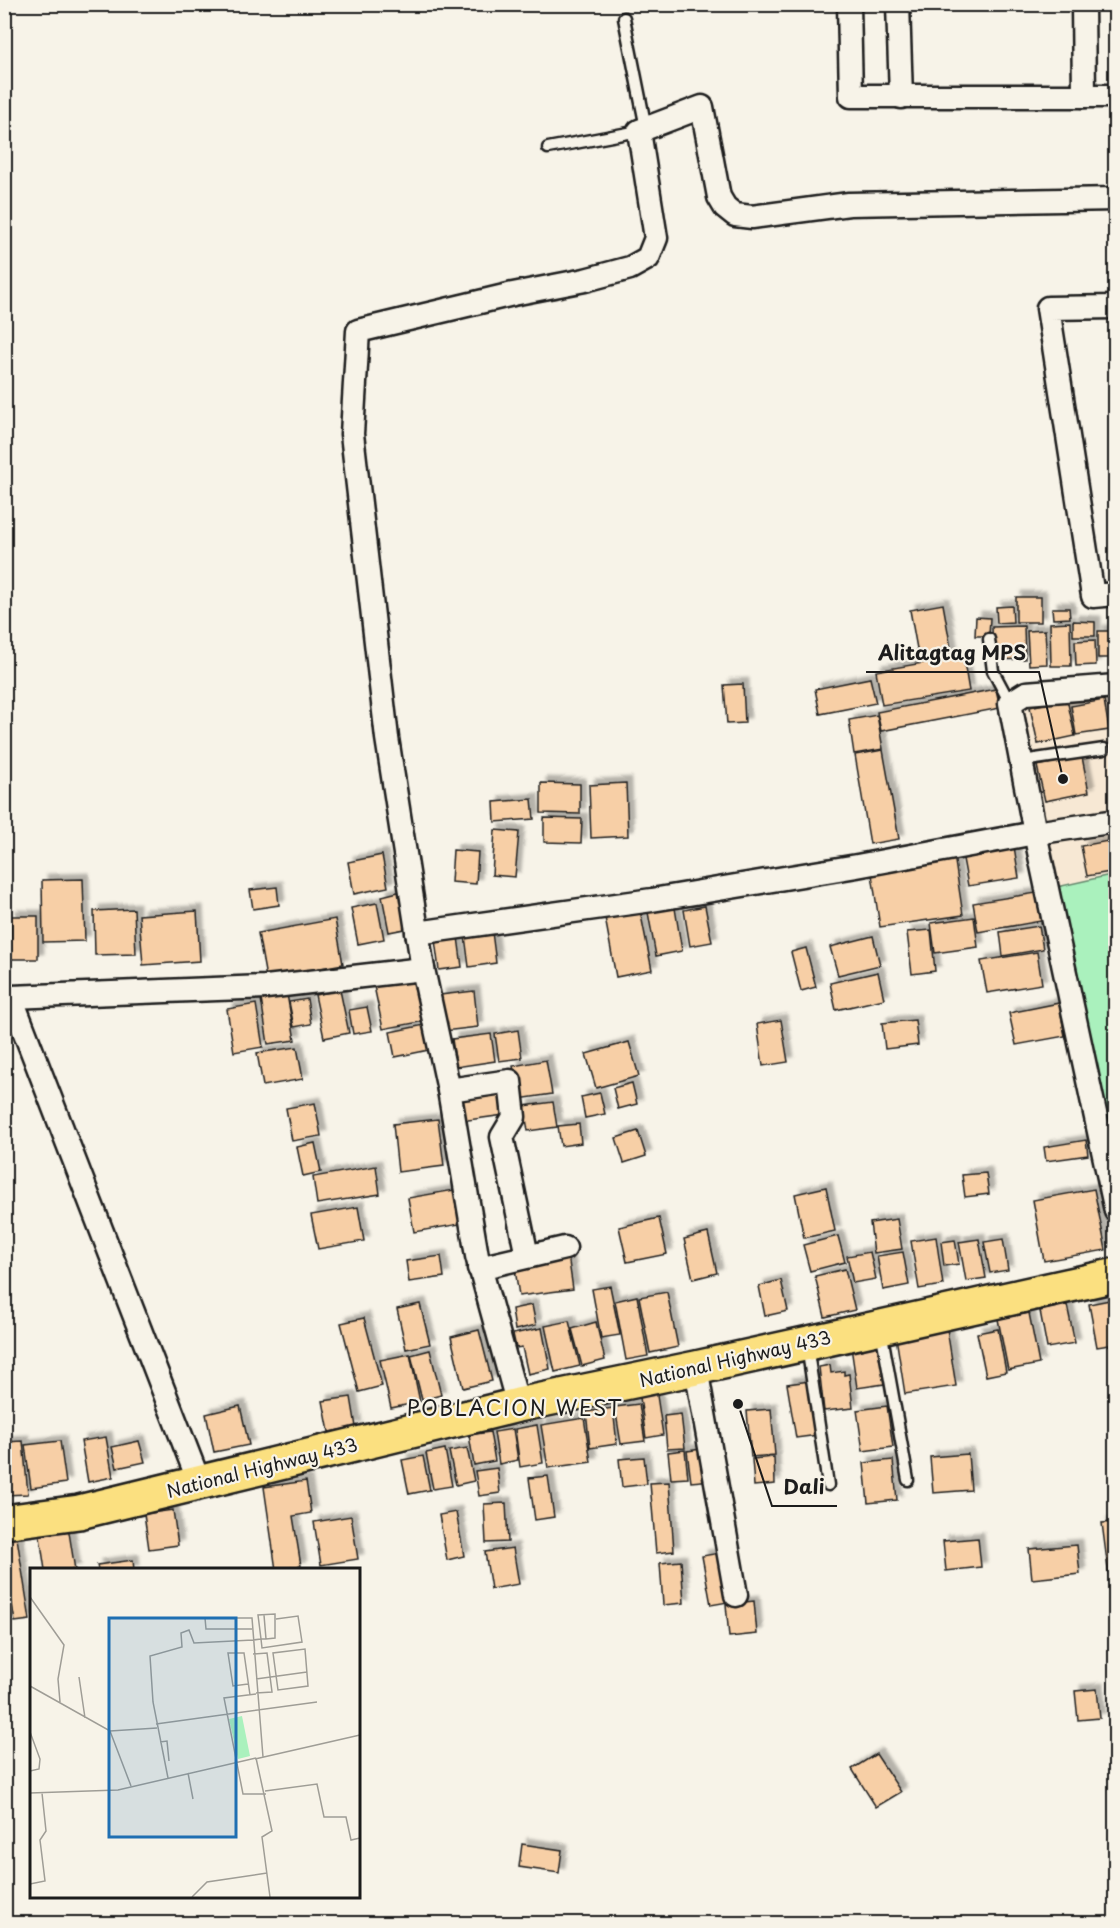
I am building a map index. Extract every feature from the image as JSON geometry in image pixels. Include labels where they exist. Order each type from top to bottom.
[{"type":"main road","name":"National Highway 433","points":[[4,1522],[79,1512],[518,1405],[1116,1275]]},
{"type":"street","points":[[849,4],[851,96],[1116,96]]},
{"type":"street","points":[[898,4],[901,97]]},
{"type":"street","points":[[1083,4],[1084,96]]},
{"type":"street","points":[[518,1405],[479,1268],[449,1090],[423,969],[387,738],[352,434],[358,331],[513,294],[585,280],[630,268],[648,258],[656,238],[642,129],[702,107],[719,197],[725,207],[735,215],[752,217],[849,204],[1116,199]]},
{"type":"street","points":[[1116,307],[1048,308],[1093,596],[1116,594]]},
{"type":"street","points":[[1116,686],[1026,693],[1010,703],[1035,833],[1116,1211]]},
{"type":"street","points":[[417,933],[652,900],[1116,821]]},
{"type":"street","points":[[199,1482],[8,996],[246,988],[423,969]]},
{"type":"street","points":[[449,1090],[510,1081],[514,1117],[502,1137],[527,1256]]},
{"type":"street","points":[[479,1268],[565,1248]]},
{"type":"street","points":[[696,1368],[736,1595]]},
{"type":"lane","points":[[548,148],[642,129],[624,18]]},
{"type":"lane","points":[[989,639],[993,671],[1010,703]]},
{"type":"lane","points":[[1022,761],[1104,748]]},
{"type":"lane","points":[[880,1326],[908,1480]]},
{"type":"lane","points":[[807,1342],[828,1485]]},
{"type":"shaded area","points":[[1115,694],[1115,1154],[1019,716],[1026,703]]},
{"type":"green space","points":[[1115,874],[1115,1154],[1057,887]]},
{"type":"building","points":[[1016,597],[1041,597],[1041,622],[1016,622]]},
{"type":"building","points":[[943,604],[952,654],[919,660],[910,610]]},
{"type":"building","points":[[1012,606],[1013,622],[997,623],[996,607]]},
{"type":"building","points":[[1052,608],[1069,608],[1070,618],[1053,619]]},
{"type":"building","points":[[976,617],[990,618],[989,636],[975,636]]},
{"type":"building","points":[[1073,621],[1095,622],[1095,636],[1073,636]]},
{"type":"building","points":[[1070,622],[1071,666],[1051,666],[1050,623]]},
{"type":"building","points":[[1024,626],[1025,659],[993,660],[992,627]]},
{"type":"building","points":[[1045,630],[1047,664],[1029,665],[1027,631]]},
{"type":"building","points":[[1098,631],[1116,631],[1116,658],[1098,658]]},
{"type":"building","points":[[1095,640],[1096,665],[1076,666],[1075,641]]},
{"type":"building","points":[[963,656],[969,691],[882,705],[876,671]]},
{"type":"building","points":[[870,678],[876,703],[820,714],[815,689]]},
{"type":"building","points":[[743,684],[745,723],[727,724],[724,685]]},
{"type":"building","points":[[996,689],[1000,708],[881,731],[877,712]]},
{"type":"building","points":[[1067,699],[1075,736],[1038,744],[1030,707]]},
{"type":"building","points":[[1104,700],[1109,730],[1076,735],[1071,706]]},
{"type":"building","points":[[1116,703],[1116,731],[1114,731],[1110,704]]},
{"type":"building","points":[[877,715],[883,749],[854,754],[849,720]]},
{"type":"building","points":[[883,750],[899,839],[870,844],[855,755]]},
{"type":"building","points":[[1082,757],[1089,792],[1045,801],[1037,766]]},
{"type":"building","points":[[541,783],[580,784],[580,814],[541,813]]},
{"type":"building","points":[[626,783],[628,836],[591,838],[589,785]]},
{"type":"building","points":[[532,799],[534,819],[495,822],[494,802]]},
{"type":"building","points":[[544,818],[582,819],[581,843],[544,842]]},
{"type":"building","points":[[495,830],[519,832],[515,877],[492,875]]},
{"type":"building","points":[[1013,840],[1019,878],[968,886],[961,848]]},
{"type":"building","points":[[1113,840],[1116,851],[1116,871],[1087,876],[1081,846]]},
{"type":"building","points":[[453,850],[478,852],[476,884],[451,882]]},
{"type":"building","points":[[382,855],[388,887],[354,894],[348,862]]},
{"type":"building","points":[[954,855],[963,915],[880,927],[871,868]]},
{"type":"building","points":[[83,879],[85,941],[43,942],[42,880]]},
{"type":"building","points":[[277,887],[279,905],[253,909],[250,890]]},
{"type":"building","points":[[402,891],[410,928],[389,932],[382,896]]},
{"type":"building","points":[[1036,893],[1041,921],[978,932],[973,903]]},
{"type":"building","points":[[674,902],[682,951],[656,956],[647,907]]},
{"type":"building","points":[[377,903],[384,939],[358,944],[351,908]]},
{"type":"building","points":[[639,905],[652,970],[616,977],[604,912]]},
{"type":"building","points":[[705,906],[712,942],[690,946],[684,910]]},
{"type":"building","points":[[134,909],[136,954],[95,955],[94,911]]},
{"type":"building","points":[[197,911],[200,961],[143,965],[139,915]]},
{"type":"building","points":[[11,916],[38,916],[38,959],[11,959]]},
{"type":"building","points":[[974,917],[978,947],[935,953],[931,923]]},
{"type":"building","points":[[335,919],[343,964],[266,978],[258,933]]},
{"type":"building","points":[[1039,926],[1043,949],[1003,956],[1000,932]]},
{"type":"building","points":[[931,930],[935,971],[912,974],[907,932]]},
{"type":"building","points":[[492,932],[496,963],[469,967],[465,936]]},
{"type":"building","points":[[873,936],[880,965],[838,975],[830,947]]},
{"type":"building","points":[[458,937],[462,967],[439,970],[435,940]]},
{"type":"building","points":[[806,948],[816,987],[801,991],[791,952]]},
{"type":"building","points":[[1037,952],[1042,984],[987,993],[981,961]]},
{"type":"building","points":[[878,972],[884,999],[836,1010],[830,983]]},
{"type":"building","points":[[416,978],[425,1021],[383,1029],[374,986]]},
{"type":"building","points":[[340,990],[349,1033],[324,1038],[315,995]]},
{"type":"building","points":[[474,991],[478,1027],[444,1031],[440,995]]},
{"type":"building","points":[[287,994],[295,1040],[268,1044],[261,999]]},
{"type":"building","points":[[307,999],[311,1024],[294,1027],[289,1002]]},
{"type":"building","points":[[1059,1003],[1065,1036],[1016,1045],[1009,1013]]},
{"type":"building","points":[[256,1004],[263,1047],[234,1052],[227,1009]]},
{"type":"building","points":[[367,1007],[372,1031],[353,1034],[349,1010]]},
{"type":"building","points":[[781,1020],[788,1062],[763,1066],[757,1024]]},
{"type":"building","points":[[915,1020],[918,1045],[885,1049],[882,1023]]},
{"type":"building","points":[[429,1024],[434,1049],[395,1057],[390,1032]]},
{"type":"building","points":[[518,1030],[522,1058],[499,1061],[495,1034]]},
{"type":"building","points":[[491,1034],[495,1061],[456,1067],[452,1039]]},
{"type":"building","points":[[629,1042],[639,1076],[596,1088],[586,1054]]},
{"type":"building","points":[[297,1047],[303,1079],[263,1086],[257,1053]]},
{"type":"building","points":[[546,1060],[552,1094],[519,1099],[513,1066]]},
{"type":"building","points":[[632,1083],[637,1104],[618,1109],[613,1088]]},
{"type":"building","points":[[501,1091],[504,1115],[461,1121],[458,1097]]},
{"type":"building","points":[[600,1093],[605,1114],[585,1118],[581,1097]]},
{"type":"building","points":[[553,1102],[557,1127],[528,1131],[524,1106]]},
{"type":"building","points":[[315,1103],[321,1136],[292,1141],[286,1108]]},
{"type":"building","points":[[438,1119],[444,1166],[398,1172],[393,1124]]},
{"type":"building","points":[[579,1124],[581,1143],[561,1146],[558,1126]]},
{"type":"building","points":[[638,1131],[646,1156],[624,1163],[616,1138]]},
{"type":"building","points":[[1086,1140],[1088,1155],[1046,1161],[1044,1147]]},
{"type":"building","points":[[315,1143],[321,1172],[303,1176],[297,1147]]},
{"type":"building","points":[[376,1166],[380,1194],[317,1204],[313,1177]]},
{"type":"building","points":[[986,1173],[989,1194],[965,1197],[962,1175]]},
{"type":"building","points":[[826,1187],[835,1231],[804,1238],[795,1194]]},
{"type":"building","points":[[1094,1189],[1106,1250],[1044,1261],[1033,1200]]},
{"type":"building","points":[[454,1190],[460,1224],[414,1232],[408,1198]]},
{"type":"building","points":[[358,1207],[364,1241],[318,1249],[311,1215]]},
{"type":"building","points":[[659,1218],[667,1254],[627,1262],[619,1227]]},
{"type":"building","points":[[897,1219],[902,1249],[874,1253],[870,1223]]},
{"type":"building","points":[[708,1233],[717,1273],[693,1279],[684,1239]]},
{"type":"building","points":[[838,1236],[845,1262],[810,1271],[803,1245]]},
{"type":"building","points":[[936,1237],[943,1285],[919,1289],[911,1241]]},
{"type":"building","points":[[979,1239],[986,1278],[966,1281],[959,1242]]},
{"type":"building","points":[[1003,1239],[1008,1270],[990,1273],[984,1242]]},
{"type":"building","points":[[955,1240],[959,1264],[944,1266],[941,1242]]},
{"type":"building","points":[[870,1252],[876,1279],[853,1283],[847,1256]]},
{"type":"building","points":[[903,1252],[909,1285],[883,1290],[877,1256]]},
{"type":"building","points":[[568,1255],[573,1289],[519,1296],[514,1262]]},
{"type":"building","points":[[441,1256],[444,1277],[409,1282],[406,1261]]},
{"type":"building","points":[[845,1269],[855,1310],[825,1317],[815,1276]]},
{"type":"building","points":[[781,1280],[788,1311],[765,1316],[759,1286]]},
{"type":"building","points":[[610,1286],[620,1335],[601,1338],[592,1289]]},
{"type":"building","points":[[667,1292],[678,1347],[650,1353],[639,1297]]},
{"type":"building","points":[[637,1296],[648,1356],[626,1360],[615,1301]]},
{"type":"building","points":[[1115,1299],[1116,1344],[1097,1347],[1089,1304]]},
{"type":"building","points":[[420,1304],[430,1344],[406,1349],[397,1309]]},
{"type":"building","points":[[532,1305],[536,1325],[515,1330],[512,1309]]},
{"type":"building","points":[[1067,1305],[1075,1343],[1047,1348],[1040,1311]]},
{"type":"building","points":[[1029,1313],[1039,1364],[1008,1370],[998,1319]]},
{"type":"building","points":[[364,1318],[382,1386],[359,1392],[341,1323]]},
{"type":"building","points":[[569,1321],[580,1366],[555,1372],[545,1326]]},
{"type":"building","points":[[596,1322],[605,1360],[582,1366],[572,1329]]},
{"type":"building","points":[[542,1328],[550,1369],[528,1374],[522,1347],[516,1348],[513,1334]]},
{"type":"building","points":[[947,1329],[956,1386],[905,1394],[896,1337]]},
{"type":"building","points":[[998,1329],[1006,1372],[986,1376],[977,1333]]},
{"type":"building","points":[[479,1330],[492,1381],[463,1388],[451,1337]]},
{"type":"building","points":[[878,1343],[884,1384],[857,1388],[851,1347]]},
{"type":"building","points":[[430,1350],[441,1395],[422,1400],[411,1355]]},
{"type":"building","points":[[410,1354],[420,1402],[391,1408],[380,1360]]},
{"type":"building","points":[[830,1365],[831,1373],[844,1371],[844,1375],[849,1374],[853,1408],[824,1411],[819,1367]]},
{"type":"building","points":[[810,1381],[818,1435],[796,1438],[787,1384]]},
{"type":"building","points":[[656,1389],[663,1435],[646,1438],[639,1391]]},
{"type":"building","points":[[351,1397],[356,1427],[329,1432],[323,1401]]},
{"type":"building","points":[[639,1404],[645,1441],[621,1444],[615,1407]]},
{"type":"building","points":[[240,1406],[249,1445],[214,1452],[206,1414]]},
{"type":"building","points":[[887,1406],[893,1447],[863,1451],[857,1410]]},
{"type":"building","points":[[613,1408],[617,1444],[590,1448],[586,1412]]},
{"type":"building","points":[[771,1409],[775,1455],[751,1457],[747,1411]]},
{"type":"building","points":[[681,1414],[685,1448],[667,1449],[664,1416]]},
{"type":"building","points":[[584,1418],[591,1462],[548,1468],[541,1425]]},
{"type":"building","points":[[537,1425],[543,1463],[520,1467],[515,1429]]},
{"type":"building","points":[[513,1429],[518,1460],[499,1464],[494,1432]]},
{"type":"building","points":[[490,1432],[495,1461],[474,1465],[469,1435]]},
{"type":"building","points":[[106,1437],[113,1477],[88,1482],[81,1441]]},
{"type":"building","points":[[23,1441],[28,1494],[4,1495],[4,1442]]},
{"type":"building","points":[[60,1441],[66,1483],[31,1488],[25,1445]]},
{"type":"building","points":[[139,1441],[145,1462],[117,1468],[112,1447]]},
{"type":"building","points":[[467,1448],[474,1481],[456,1485],[449,1451]]},
{"type":"building","points":[[709,1448],[712,1480],[691,1482],[687,1451]]},
{"type":"building","points":[[445,1449],[452,1486],[433,1489],[426,1453]]},
{"type":"building","points":[[685,1450],[688,1478],[671,1479],[668,1452]]},
{"type":"building","points":[[968,1454],[971,1490],[933,1493],[930,1457]]},
{"type":"building","points":[[423,1456],[430,1490],[409,1494],[402,1460]]},
{"type":"building","points":[[644,1457],[647,1484],[622,1487],[619,1459]]},
{"type":"building","points":[[774,1457],[775,1484],[754,1486],[752,1459]]},
{"type":"building","points":[[893,1460],[897,1500],[868,1503],[864,1463]]},
{"type":"building","points":[[497,1468],[500,1493],[479,1496],[475,1471]]},
{"type":"building","points":[[548,1476],[554,1517],[535,1520],[529,1478]]},
{"type":"building","points":[[306,1481],[311,1513],[293,1516],[301,1566],[276,1568],[264,1487]]},
{"type":"building","points":[[669,1482],[674,1551],[656,1553],[650,1483]]},
{"type":"building","points":[[506,1503],[508,1542],[486,1543],[484,1504]]},
{"type":"building","points":[[173,1510],[178,1545],[149,1549],[144,1514]]},
{"type":"building","points":[[456,1512],[464,1556],[447,1560],[439,1515]]},
{"type":"building","points":[[351,1516],[358,1559],[321,1565],[314,1522]]},
{"type":"building","points":[[1116,1522],[1116,1584],[1110,1585],[1102,1523]]},
{"type":"building","points":[[68,1526],[75,1568],[45,1568],[39,1530]]},
{"type":"building","points":[[17,1538],[30,1620],[15,1622],[4,1557],[4,1540]]},
{"type":"building","points":[[978,1538],[981,1567],[946,1571],[943,1541]]},
{"type":"building","points":[[1077,1545],[1080,1574],[1032,1579],[1029,1549]]},
{"type":"building","points":[[513,1548],[519,1584],[491,1589],[485,1552]]},
{"type":"building","points":[[725,1552],[734,1601],[711,1605],[702,1556]]},
{"type":"building","points":[[133,1560],[134,1568],[98,1568],[97,1565]]},
{"type":"building","points":[[681,1561],[684,1603],[663,1605],[660,1563]]},
{"type":"building","points":[[4,1568],[10,1600],[4,1601]]},
{"type":"building","points":[[754,1601],[757,1634],[729,1637],[726,1604]]},
{"type":"building","points":[[1097,1689],[1100,1718],[1078,1720],[1075,1691]]},
{"type":"building","points":[[876,1754],[901,1792],[876,1807],[852,1769]]},
{"type":"building","points":[[522,1844],[562,1850],[559,1873],[519,1867]]},
{"type":"place","name":"Alitagtag MPS","points":[[1063,779]]},
{"type":"place","name":"Dali","points":[[738,1404]]},
{"type":"district","name":"POBLACION WEST","points":[[515,1407]]}]
